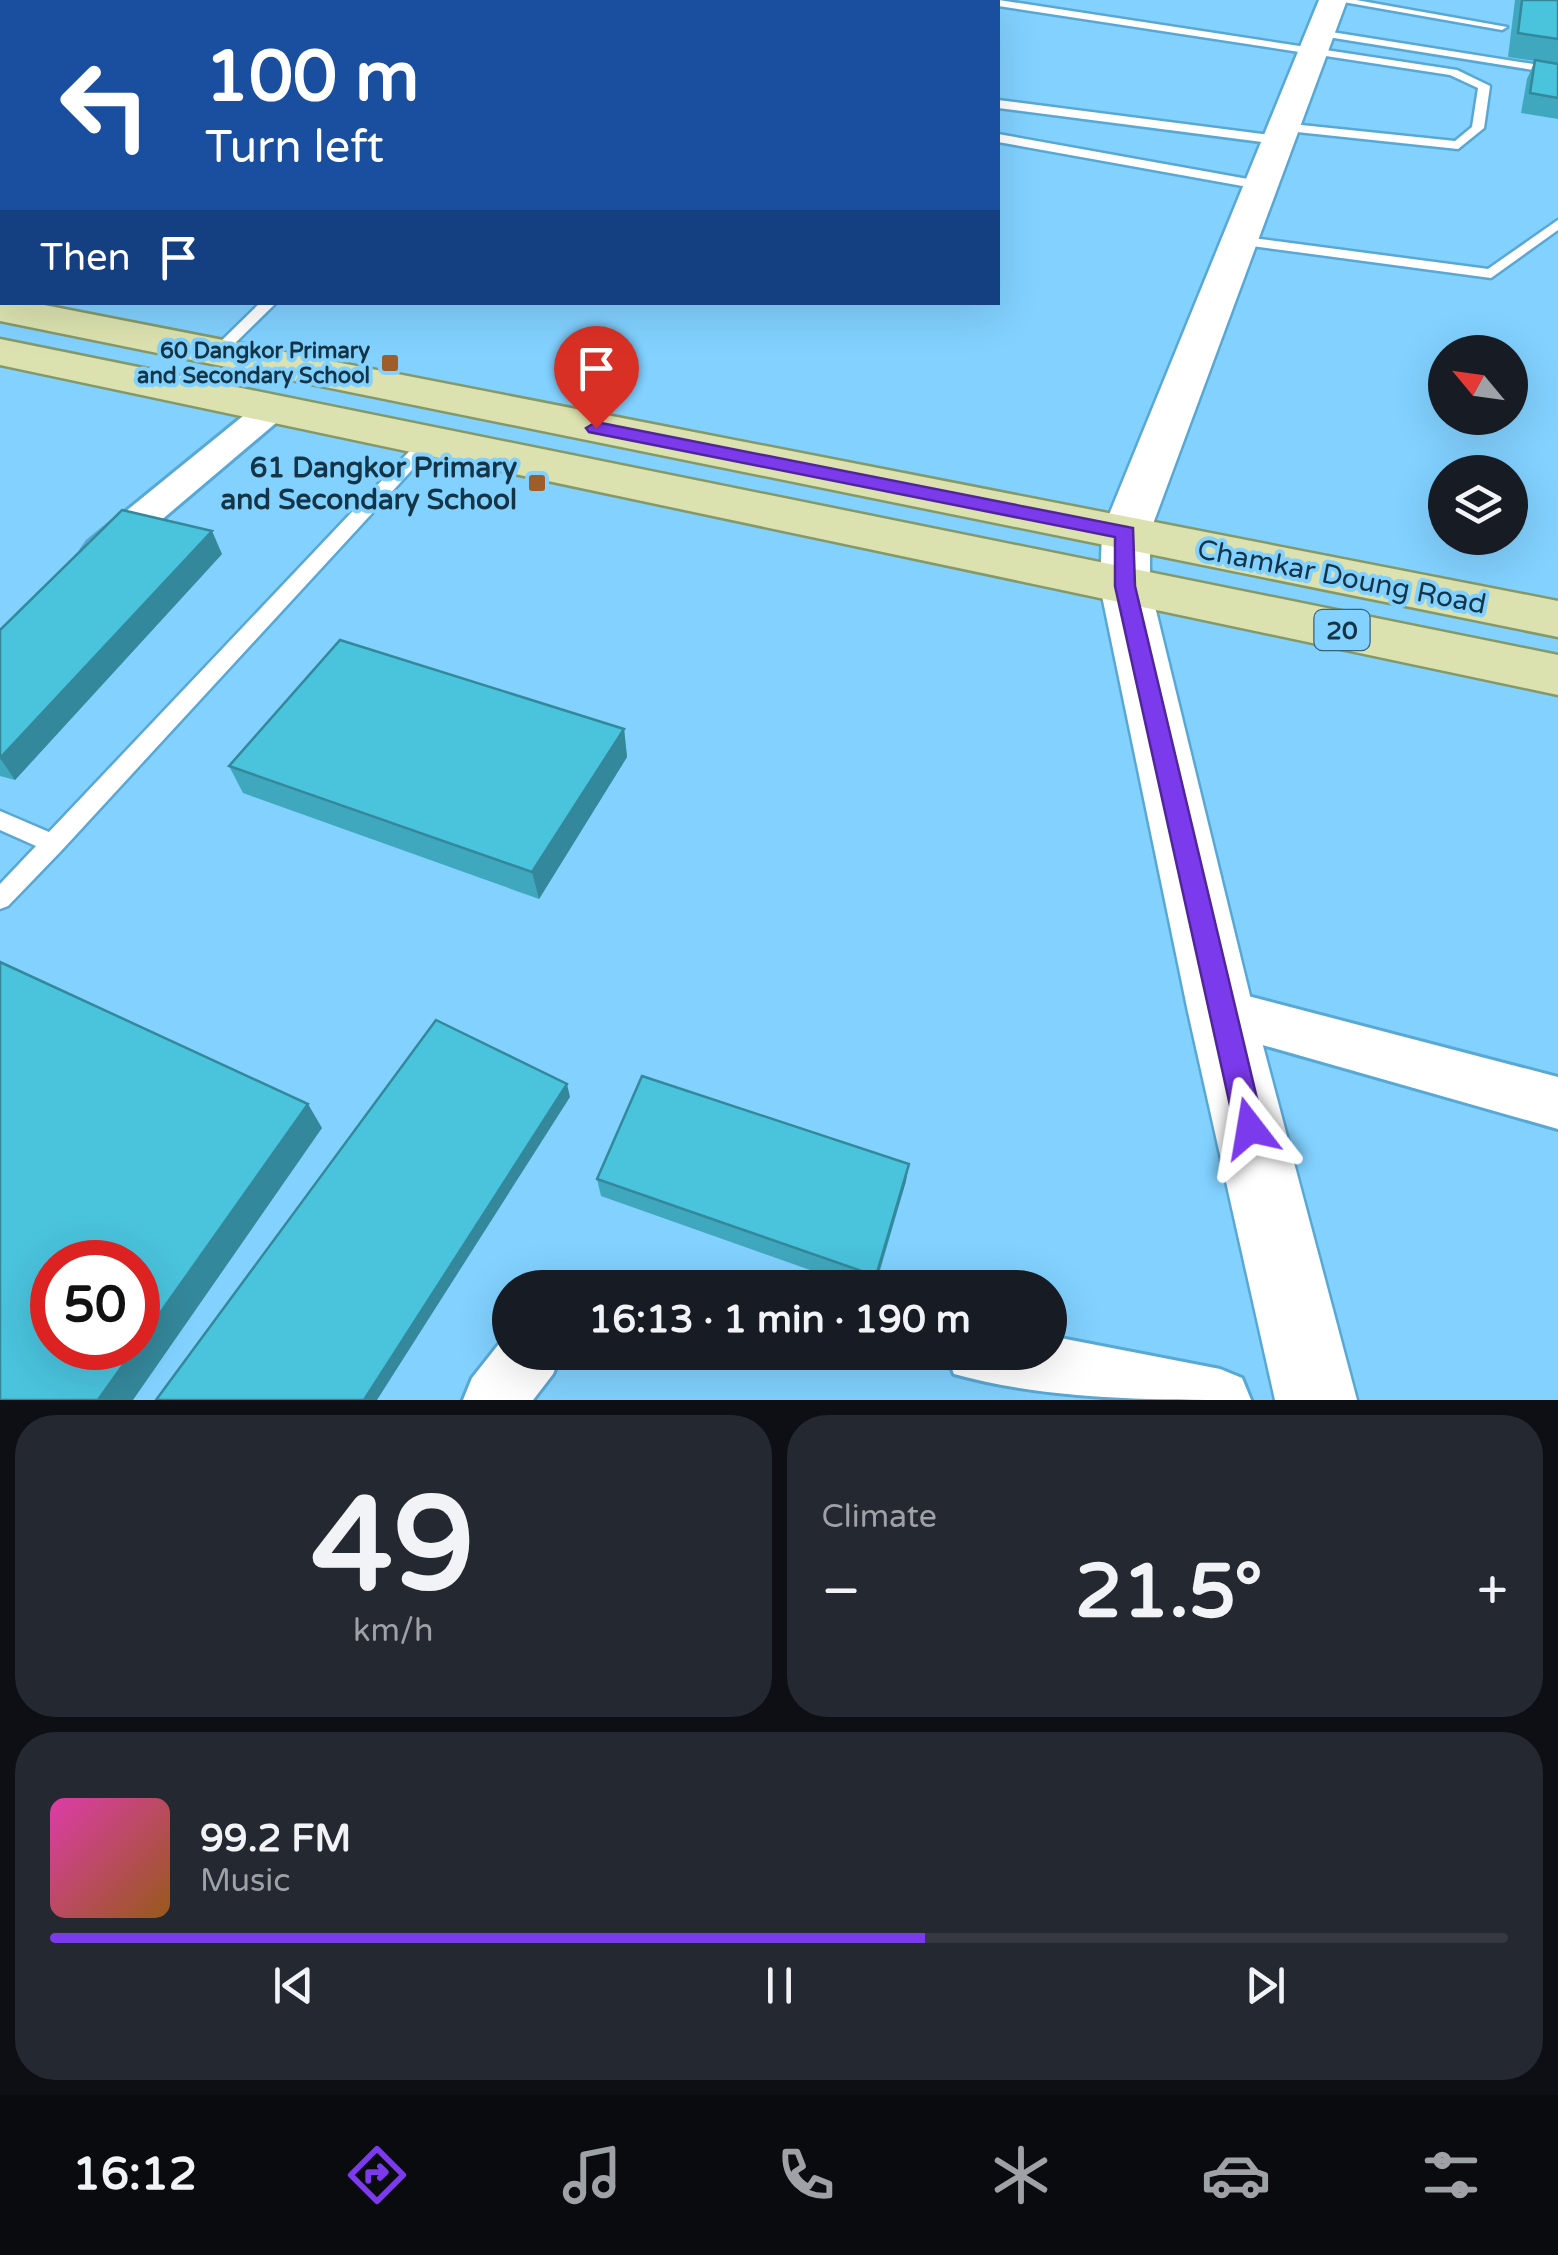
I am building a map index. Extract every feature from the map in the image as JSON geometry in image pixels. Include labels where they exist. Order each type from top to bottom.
[{"type":"main road","name":"20","points":[[2,306],[1125,559]]},
{"type":"main road","name":"20","points":[[0,352],[427,443],[1125,559]]},
{"type":"main road","name":"Chamkar Doung Road","points":[[1125,559],[1558,619]]},
{"type":"main road","name":"Chamkar Doung Road","points":[[1125,559],[1558,674]]},
{"type":"street","points":[[1316,1400],[1221,1012],[1125,559],[1236,240],[1325,21]]},
{"type":"street","points":[[75,572],[271,410]]},
{"type":"street","points":[[1221,1012],[1558,1103]]},
{"type":"street","points":[[494,1400],[516,1370]]},
{"type":"street","points":[[1067,1370],[1220,1400]]},
{"type":"lane","points":[[1000,3],[1502,27]]},
{"type":"lane","points":[[1325,21],[1558,71]]},
{"type":"lane","points":[[1000,104],[1279,134],[1458,145],[1478,128],[1484,86],[1325,21]]},
{"type":"lane","points":[[1000,138],[1258,185]]},
{"type":"lane","points":[[1236,240],[1490,274],[1558,224]]},
{"type":"lane","points":[[217,353],[267,305]]},
{"type":"lane","points":[[0,899],[427,443]]},
{"type":"lane","points":[[0,820],[54,844]]},
{"type":"building","points":[[1522,0],[1558,0],[1558,39],[1518,33]]},
{"type":"building","points":[[1535,60],[1558,64],[1558,98],[1530,93]]},
{"type":"building","points":[[122,510],[212,531],[0,758],[0,630]]},
{"type":"building","points":[[340,640],[624,729],[532,872],[229,766]]},
{"type":"building","points":[[0,962],[308,1104],[160,1313],[160,1240],[30,1240],[30,1370],[119,1370],[98,1400],[0,1400]]},
{"type":"building","points":[[436,1020],[567,1084],[364,1400],[156,1400]]},
{"type":"building","points":[[642,1076],[909,1164],[878,1270],[859,1270],[597,1179]]},
{"type":"place","name":"60 Dangkor Primary and Secondary School","points":[[390,363]]},
{"type":"place","name":"61 Dangkor Primary and Secondary School","points":[[537,483]]},
{"type":"route","points":[[596,428],[1126,532],[1125,586],[1250,1128]]}]
